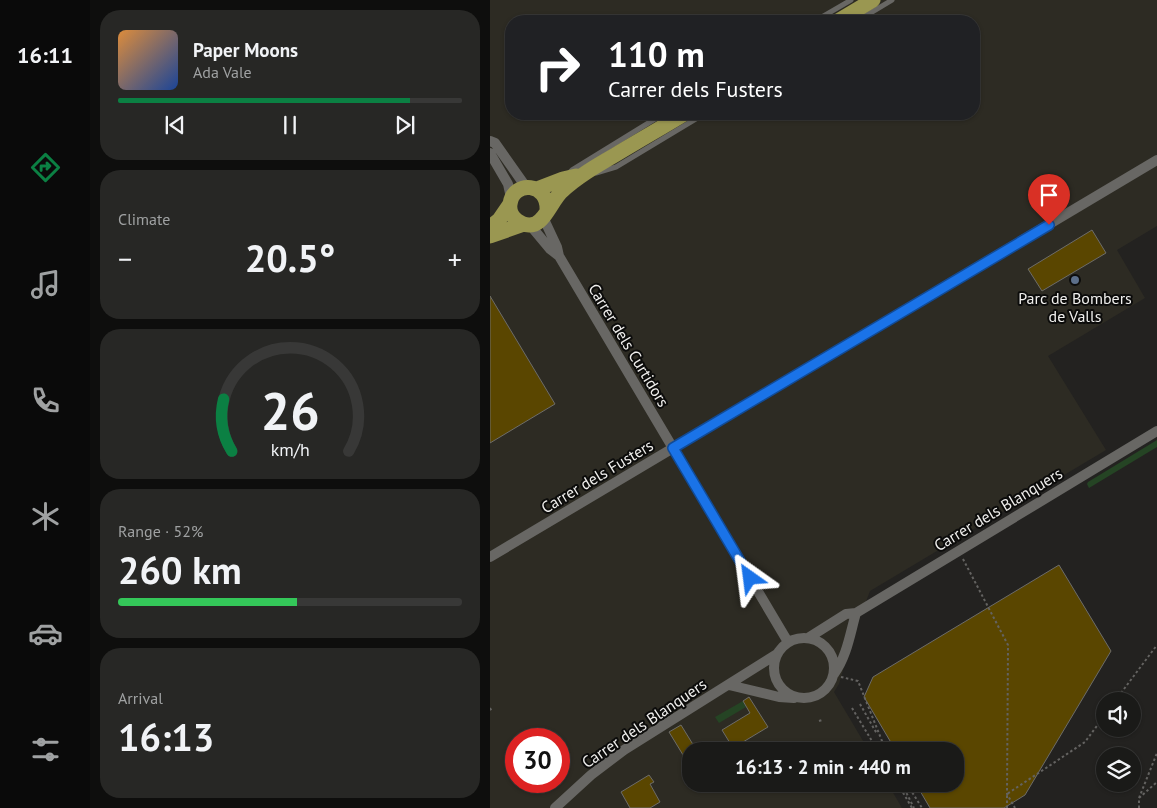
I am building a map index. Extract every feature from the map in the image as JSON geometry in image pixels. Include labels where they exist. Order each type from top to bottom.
[{"type":"main road","points":[[848,15],[873,0]]},
{"type":"main road","points":[[491,234],[515,193],[520,189],[532,188],[574,177],[674,120]]},
{"type":"main road","points":[[491,234],[535,224],[574,177]]},
{"type":"main road","points":[[532,188],[545,197],[545,214]]},
{"type":"main road","points":[[510,201],[510,210],[514,218],[527,225]]},
{"type":"street","points":[[490,141],[495,143],[532,188]]},
{"type":"street","points":[[490,153],[508,184],[510,201]]},
{"type":"street","name":"Carrer dels Fusters","points":[[490,557],[1155,166]]},
{"type":"street","name":"Carrer dels Curtidors","points":[[545,214],[559,256],[788,642]]},
{"type":"street","name":"Carrer dels Curtidors","points":[[527,225],[559,256]]},
{"type":"street","name":"Carrer dels Blanquers","points":[[808,638],[846,614],[856,613],[1157,431]]},
{"type":"street","points":[[834,675],[834,664],[830,653],[823,645],[808,638],[798,638],[788,642],[777,654],[774,665],[777,682],[789,695],[800,698],[812,698],[822,693],[829,685],[844,657],[856,613]]},
{"type":"street","name":"Carrer dels Blanquers","points":[[555,808],[590,775],[624,750],[777,654]]},
{"type":"street","name":"Carrer dels Blanquers","points":[[729,685],[779,697],[800,698]]},
{"type":"lane","points":[[825,15],[851,0]]},
{"type":"lane","points":[[867,15],[892,0]]},
{"type":"lane","points":[[653,120],[572,170],[574,177],[616,168],[694,120]]},
{"type":"path","points":[[958,550],[1008,645],[1008,808]]},
{"type":"path","points":[[1122,692],[1157,645]]},
{"type":"path","points":[[834,675],[858,681],[883,742]]},
{"type":"path","points":[[860,704],[882,742]]},
{"type":"path","points":[[490,708],[492,712]]},
{"type":"path","points":[[852,708],[873,742]]},
{"type":"path","points":[[1008,794],[1085,742],[1096,727]]},
{"type":"path","points":[[1139,808],[1139,798],[1157,753]]},
{"type":"path","points":[[1139,798],[1157,782]]},
{"type":"path","points":[[903,792],[913,808]]},
{"type":"path","points":[[906,792],[913,808]]},
{"type":"path","points":[[912,792],[922,808]]},
{"type":"path","points":[[1008,794],[1015,808]]},
{"type":"shaded area","points":[[490,0],[1157,0],[1157,226],[1117,250],[1145,298],[1048,356],[1106,450],[870,591],[854,633],[839,684],[834,692],[864,742],[682,742],[682,792],[893,792],[902,808],[490,808]]},
{"type":"green space","points":[[1157,440],[1157,447],[1089,488],[1088,482]]},
{"type":"green space","points":[[743,701],[746,707],[719,723],[715,717]]},
{"type":"building","points":[[1092,230],[1106,253],[1042,291],[1028,269]]},
{"type":"building","points":[[490,296],[555,404],[490,443]]},
{"type":"building","points":[[1059,565],[1111,651],[1025,795],[1004,808],[930,808],[921,792],[964,792],[964,742],[891,742],[864,697],[873,677]]},
{"type":"building","points":[[749,697],[768,727],[743,742],[729,742],[722,730],[750,713],[743,701]]},
{"type":"building","points":[[681,725],[691,742],[682,742],[682,753],[669,732]]},
{"type":"building","points":[[649,775],[654,782],[650,784],[660,802],[650,808],[630,808],[621,792]]},
{"type":"place","name":"Parc de Bombers de Valls","points":[[1075,280]]},
{"type":"route","points":[[750,578],[673,448],[1049,225]]}]
